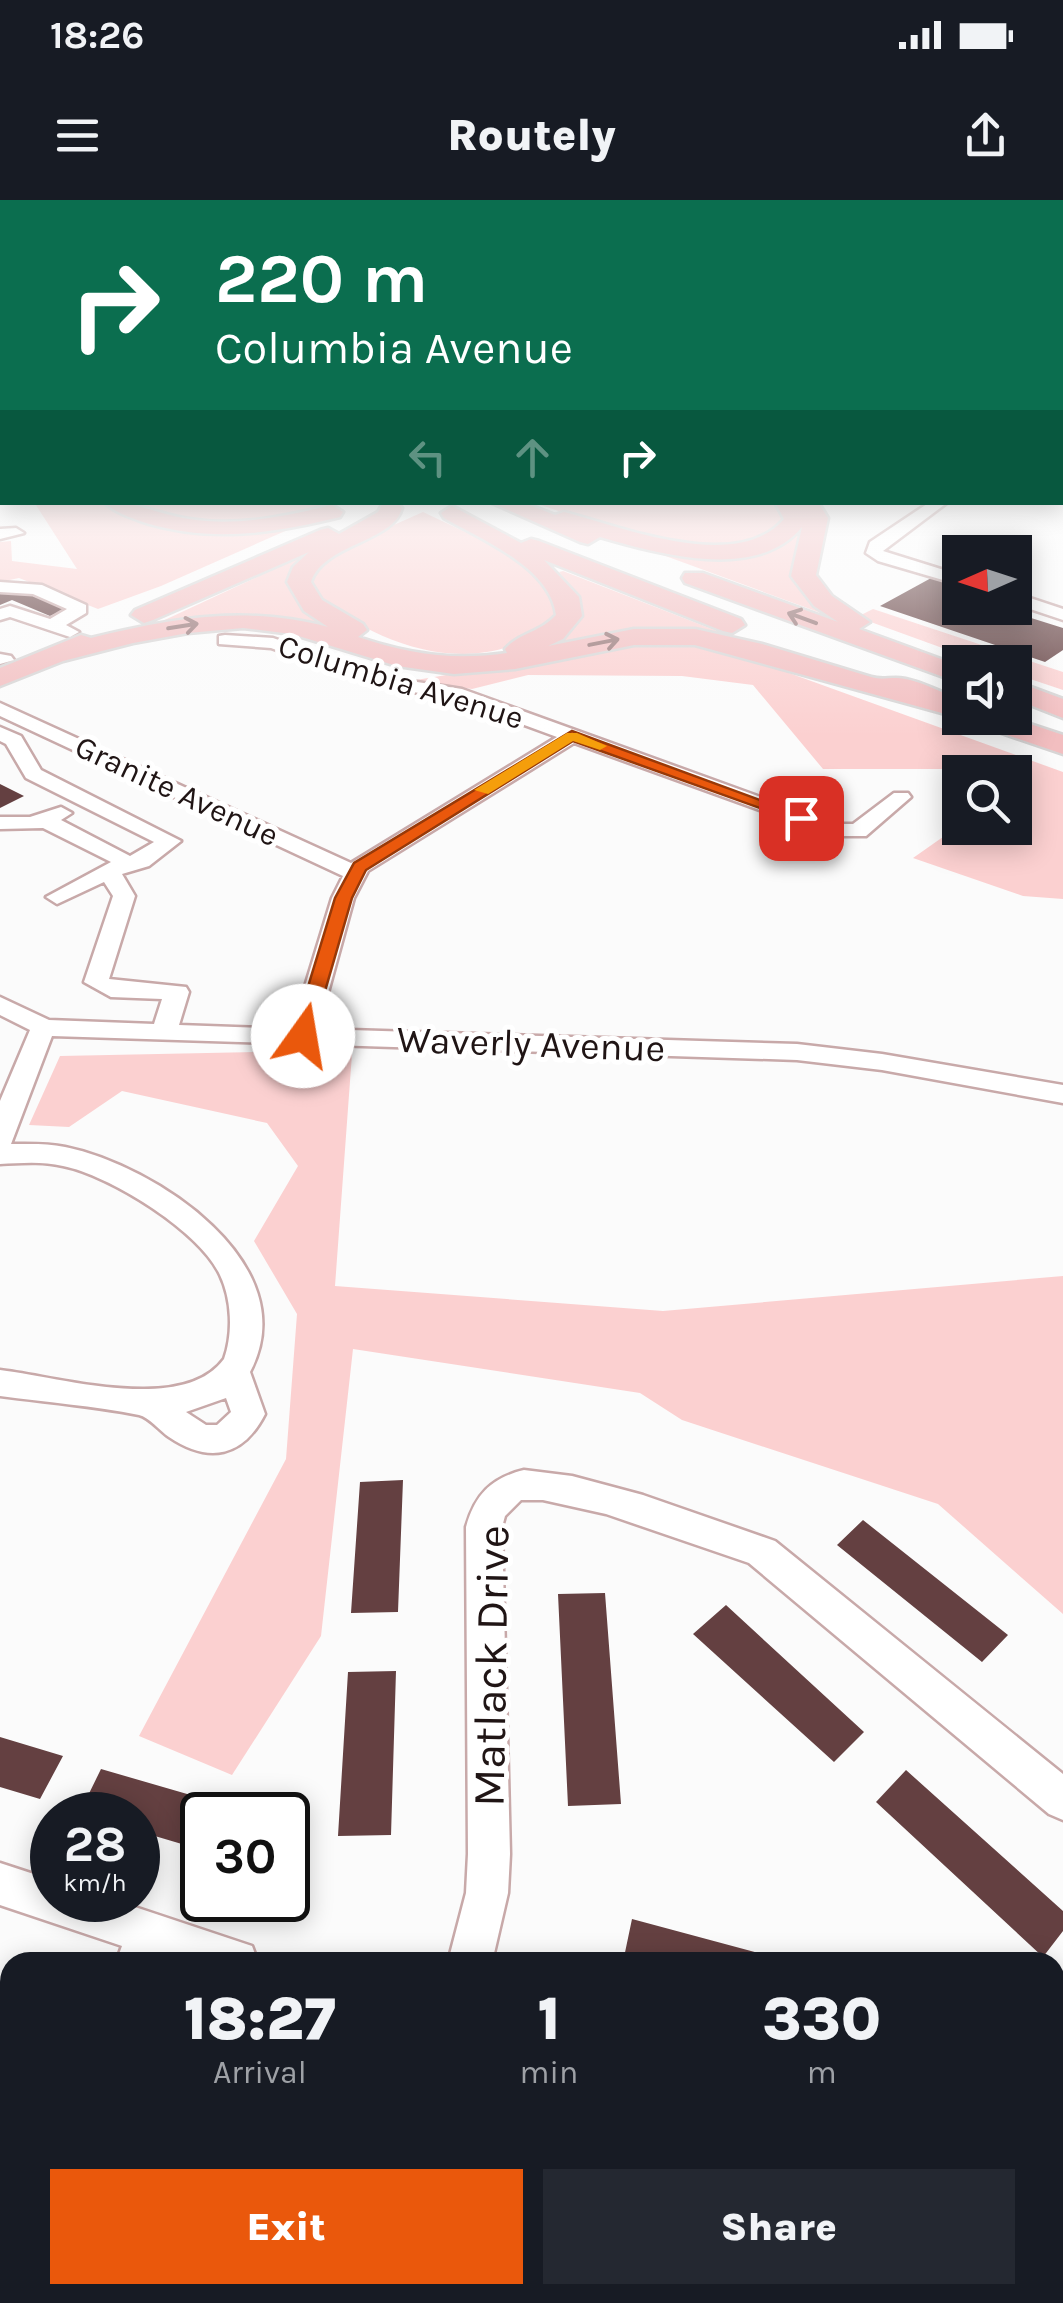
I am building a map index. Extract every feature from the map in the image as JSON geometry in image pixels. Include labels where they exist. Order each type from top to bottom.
[{"type":"highway","points":[[1,665],[114,613],[297,540]]},
{"type":"highway","points":[[56,638],[298,540]]},
{"type":"highway","points":[[344,540],[302,572],[298,582],[301,592],[310,603],[371,638],[432,654],[500,653],[534,644],[559,631],[568,621],[570,605],[559,584],[536,563],[496,540]]},
{"type":"highway","points":[[519,540],[942,703]]},
{"type":"highway","points":[[599,540],[942,668]]},
{"type":"highway","points":[[635,540],[705,551],[752,547],[770,540]]},
{"type":"highway","points":[[810,540],[803,564],[809,588],[842,614],[942,658]]},
{"type":"highway","points":[[56,638],[220,622],[291,626],[400,660],[458,666],[492,664],[668,634],[757,652],[883,692],[922,696]]},
{"type":"highway","points":[[1032,698],[1063,710]]},
{"type":"highway","points":[[1032,734],[1063,745]]},
{"type":"street","points":[[885,540],[874,553],[942,575]]},
{"type":"street","points":[[876,546],[942,563]]},
{"type":"street","points":[[0,587],[36,589],[80,609],[56,638],[0,617]]},
{"type":"street","points":[[1032,588],[1063,596]]},
{"type":"street","points":[[1032,604],[1063,614]]},
{"type":"street","name":"Columbia Avenue","points":[[226,640],[263,640],[382,682],[455,693],[832,830],[858,831],[901,797]]},
{"type":"street","points":[[5,729],[58,735]]},
{"type":"street","points":[[5,729],[32,774],[170,841],[141,861],[92,877],[57,897]]},
{"type":"street","name":"Granite Avenue","points":[[5,729],[58,735],[355,873]]},
{"type":"street","points":[[303,1036],[319,971],[355,873],[368,859],[572,736]]},
{"type":"street","points":[[0,824],[46,821],[85,800]]},
{"type":"street","points":[[46,821],[120,858],[117,869],[124,896],[96,982],[111,990],[176,992],[164,1032]]},
{"type":"street","name":"Waverly Avenue","points":[[0,1006],[44,1027],[839,1055],[1063,1094]]},
{"type":"street","points":[[0,1139],[32,1049],[44,1027]]},
{"type":"street","points":[[0,1154],[49,1154],[97,1166],[189,1221],[233,1269],[247,1317],[244,1351],[234,1372],[222,1385],[203,1395],[148,1400],[0,1383]]},
{"type":"street","points":[[148,1400],[188,1436],[214,1440],[240,1430],[248,1414],[234,1372]]},
{"type":"street","name":"Matlack Drive","points":[[472,1952],[487,1893],[489,1854],[484,1527],[487,1513],[498,1497],[525,1484],[579,1494],[732,1537],[762,1552],[1063,1800]]},
{"type":"street","points":[[0,1884],[144,1948],[170,1952]]},
{"type":"shaded area","points":[[58,540],[265,540],[98,609],[19,578],[0,582],[0,542],[11,541],[12,561],[77,569]]},
{"type":"shaded area","points":[[360,540],[482,540],[520,558],[551,585],[559,619],[511,646],[485,652],[459,654],[406,644],[356,622],[313,592],[312,576],[342,548]]},
{"type":"shaded area","points":[[652,540],[759,540],[722,548]]},
{"type":"shaded area","points":[[799,540],[796,555],[821,613],[630,543],[712,548]]},
{"type":"shaded area","points":[[328,544],[291,577],[291,591],[296,599],[347,633],[405,654],[447,658],[503,656],[554,642],[571,630],[579,612],[575,595],[559,572],[563,571],[758,647],[698,634],[652,631],[615,635],[507,659],[463,663],[417,659],[285,620],[236,618],[156,624]]},
{"type":"shaded area","points":[[873,609],[982,645],[942,648],[857,617]]},
{"type":"shaded area","points":[[652,641],[717,647],[942,728],[942,735],[961,735],[1016,755],[942,755],[942,769],[823,769],[753,685],[682,676],[528,675],[472,689],[410,681]]},
{"type":"shaded area","points":[[1032,662],[1063,672],[1063,690],[1032,680]]},
{"type":"shaded area","points":[[1032,761],[1063,772],[1063,899],[1023,896],[913,858],[942,838],[942,845],[1032,845]]},
{"type":"shaded area","points":[[352,1054],[335,1286],[663,1311],[1063,1276],[1063,1614],[938,1504],[682,1420],[640,1393],[353,1349],[321,1636],[232,1775],[139,1736],[286,1459],[297,1314],[254,1241],[298,1166],[267,1123],[122,1091],[69,1127],[29,1125],[60,1056]]},
{"type":"building","points":[[933,577],[942,580],[942,625],[1032,625],[1032,618],[1063,628],[1063,650],[1045,662],[1032,658],[1032,645],[995,645],[880,606]]},
{"type":"building","points":[[12,588],[66,609],[50,616],[12,600],[0,605],[0,593]]},
{"type":"building","points":[[0,784],[24,796],[0,808]]},
{"type":"building","points":[[403,1480],[398,1612],[351,1613],[360,1482]]},
{"type":"building","points":[[863,1520],[1008,1635],[982,1662],[837,1545]]},
{"type":"building","points":[[605,1593],[621,1804],[568,1806],[558,1594]]},
{"type":"building","points":[[726,1605],[864,1732],[834,1762],[693,1634]]},
{"type":"building","points":[[396,1671],[391,1835],[338,1836],[348,1672]]},
{"type":"building","points":[[0,1737],[63,1756],[44,1792],[30,1792],[30,1796],[0,1787]]},
{"type":"building","points":[[101,1769],[180,1792],[180,1843],[160,1838],[160,1792],[90,1792]]},
{"type":"building","points":[[906,1770],[1063,1911],[1063,1931],[1047,1952],[1038,1952],[876,1802]]},
{"type":"building","points":[[632,1919],[755,1952],[625,1952]]},
{"type":"slow traffic","points":[[482,790],[572,736],[600,746]]},
{"type":"route","points":[[303,1036],[343,898],[360,867],[572,736],[801,818]]}]
